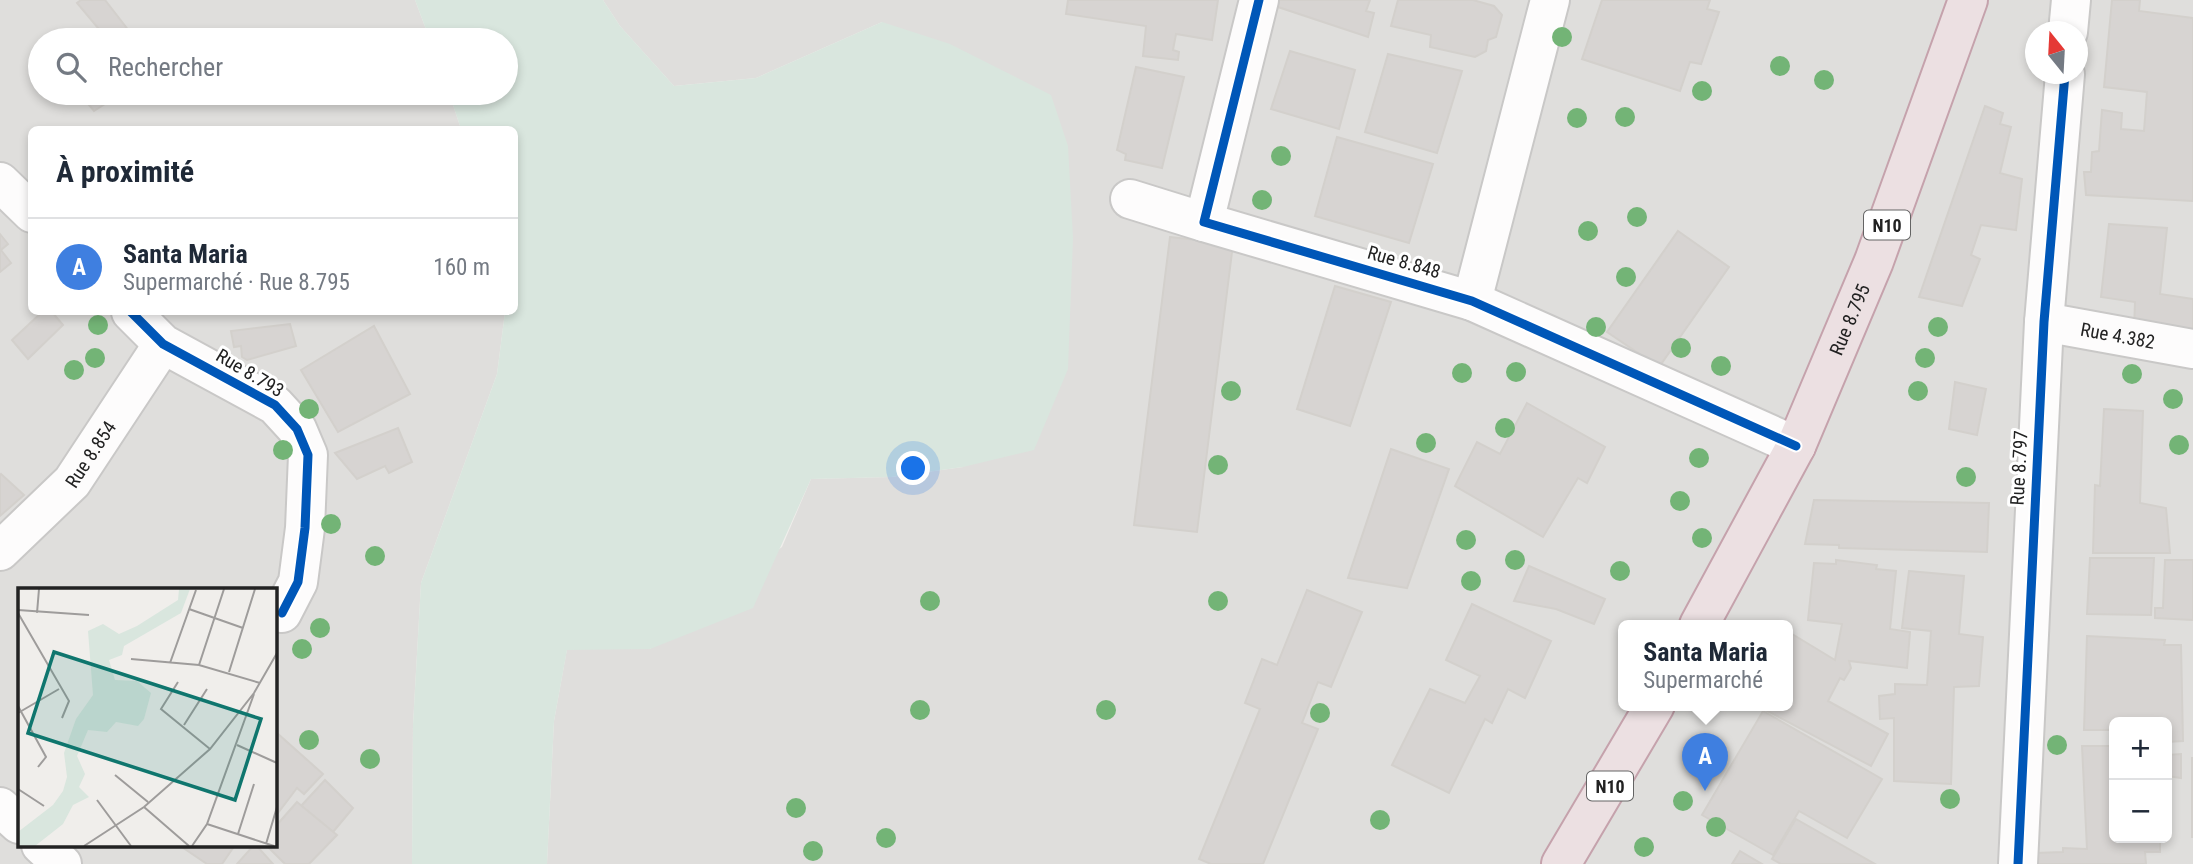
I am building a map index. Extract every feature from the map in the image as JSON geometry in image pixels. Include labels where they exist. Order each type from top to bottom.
[{"type":"highway","name":"Rue 8.795","points":[[1702,620],[1796,446],[1874,261],[1968,0]]},
{"type":"highway","name":"N10","points":[[1561,864],[1651,711]]},
{"type":"street","points":[[1204,222],[1259,0]]},
{"type":"street","points":[[1472,300],[1550,0]]},
{"type":"street","points":[[2069,21],[2071,0]]},
{"type":"street","name":"Rue 8.797","points":[[2018,864],[2044,322],[2064,84]]},
{"type":"street","points":[[0,182],[28,209]]},
{"type":"street","name":"Rue 8.848","points":[[1130,199],[1472,300],[1796,446]]},
{"type":"street","name":"Rue 8.793","points":[[134,315],[163,344],[275,405],[297,429],[308,455],[305,528],[298,582],[282,613]]},
{"type":"street","name":"Rue 4.382","points":[[2044,322],[2193,349]]},
{"type":"street","name":"Rue 8.854","points":[[0,551],[72,482],[163,344]]},
{"type":"street","points":[[0,807],[18,823]]},
{"type":"street","points":[[42,846],[62,864]]},
{"type":"shaded area","points":[[0,0],[415,0],[426,28],[28,28],[28,105],[453,105],[460,126],[28,126],[28,315],[505,315],[497,374],[421,583],[413,724],[412,864],[0,864]]},
{"type":"shaded area","points":[[415,0],[603,0],[620,26],[674,86],[756,78],[882,22],[950,44],[1051,95],[1068,146],[1073,238],[1068,369],[1034,450],[963,467],[891,477],[811,479],[753,608],[650,649],[567,650],[554,721],[547,864],[412,864],[413,724],[421,583],[497,374],[505,315],[518,315],[518,126],[460,126],[453,105],[518,105],[518,28],[426,28]]},
{"type":"shaded area","points":[[603,0],[2193,0],[2193,864],[547,864],[554,721],[567,649],[650,649],[782,547],[811,479],[891,477],[963,467],[882,22],[756,78],[674,86],[620,26]]},
{"type":"building","points":[[81,0],[105,0],[127,28],[98,28],[77,3]]},
{"type":"building","points":[[1068,0],[1218,0],[1212,40],[1176,34],[1173,50],[1179,52],[1178,60],[1143,56],[1146,26],[1066,14]]},
{"type":"building","points":[[1277,0],[1370,0],[1366,11],[1374,13],[1368,37],[1275,6]]},
{"type":"building","points":[[1398,0],[1473,0],[1494,6],[1502,15],[1496,37],[1488,40],[1486,51],[1475,57],[1430,47],[1431,35],[1391,26]]},
{"type":"building","points":[[1602,0],[1710,0],[1707,9],[1719,12],[1701,64],[1690,62],[1680,91],[1582,59]]},
{"type":"building","points":[[2112,0],[2140,0],[2139,11],[2193,18],[2193,201],[2086,195],[2084,172],[2091,172],[2092,152],[2099,151],[2102,110],[2122,113],[2121,129],[2144,131],[2147,92],[2104,87]]},
{"type":"building","points":[[1290,51],[1355,70],[1339,129],[1271,109]]},
{"type":"building","points":[[1388,54],[1462,71],[1437,153],[1365,132]]},
{"type":"building","points":[[1136,67],[1184,77],[1162,168],[1125,160],[1126,154],[1117,150]]},
{"type":"building","points":[[89,105],[103,105],[94,111]]},
{"type":"building","points":[[1985,106],[2003,113],[2000,124],[2011,127],[2000,173],[2022,179],[2016,230],[1981,225],[1971,255],[1980,259],[1962,306],[1919,297]]},
{"type":"building","points":[[1337,137],[1433,164],[1409,243],[1315,216]]},
{"type":"building","points":[[2109,224],[2167,228],[2160,294],[2193,299],[2193,337],[2134,330],[2135,302],[2101,297]]},
{"type":"building","points":[[1678,231],[1729,267],[1659,367],[1607,332]]},
{"type":"building","points":[[0,234],[8,244],[1,250],[11,263],[0,272]]},
{"type":"building","points":[[1170,237],[1233,244],[1197,532],[1134,525]]},
{"type":"building","points":[[1335,286],[1391,302],[1350,426],[1297,409]]},
{"type":"building","points":[[39,315],[55,315],[63,325],[28,359],[12,340]]},
{"type":"building","points":[[290,324],[296,346],[247,360],[242,357],[241,346],[234,347],[231,331]]},
{"type":"building","points":[[374,326],[410,394],[338,432],[301,370]]},
{"type":"building","points":[[1955,382],[1986,389],[1977,435],[1949,429]]},
{"type":"building","points":[[1527,403],[1605,447],[1587,483],[1578,478],[1543,537],[1455,486],[1477,442],[1500,454]]},
{"type":"building","points":[[2104,409],[2143,411],[2140,503],[2166,508],[2170,553],[2093,553],[2095,485],[2100,486]]},
{"type":"building","points":[[398,428],[412,462],[389,473],[385,466],[357,479],[335,453]]},
{"type":"building","points":[[1391,449],[1449,469],[1407,588],[1348,578]]},
{"type":"building","points":[[0,475],[24,495],[0,516]]},
{"type":"building","points":[[1814,500],[1989,503],[1987,552],[1839,548],[1839,545],[1805,544]]},
{"type":"building","points":[[2090,558],[2154,558],[2151,615],[2087,614]]},
{"type":"building","points":[[1836,560],[1877,565],[1876,569],[1896,571],[1890,629],[1910,632],[1907,668],[1849,661],[1851,668],[1844,680],[1840,678],[1828,701],[1888,734],[1871,766],[1767,711],[1793,711],[1793,635],[1835,660],[1842,624],[1808,620],[1814,563],[1836,564]]},
{"type":"building","points":[[2165,560],[2193,560],[2193,620],[2155,618],[2155,608],[2163,608]]},
{"type":"building","points":[[1529,566],[1605,599],[1594,624],[1556,609],[1514,601]]},
{"type":"building","points":[[1909,571],[1964,576],[1959,634],[1983,637],[1979,686],[1954,687],[1951,784],[1894,781],[1894,718],[1880,719],[1879,696],[1895,694],[1895,684],[1927,685],[1931,631],[1902,628]]},
{"type":"building","points":[[1307,590],[1362,612],[1331,687],[1318,682],[1302,723],[1318,729],[1263,864],[1211,864],[1199,859],[1260,709],[1245,703],[1262,659],[1277,665]]},
{"type":"building","points":[[1472,604],[1551,641],[1525,698],[1508,689],[1492,723],[1485,719],[1449,793],[1392,765],[1430,689],[1465,703],[1480,676],[1446,660]]},
{"type":"building","points":[[2087,636],[2165,640],[2164,645],[2181,645],[2183,741],[2172,742],[2172,717],[2109,717],[2109,730],[2084,730]]},
{"type":"building","points":[[1763,711],[1882,779],[1847,838],[1799,811],[1773,855],[1702,815]]},
{"type":"building","points":[[277,733],[323,774],[304,794],[297,788],[276,816]]},
{"type":"building","points":[[2082,746],[2109,746],[2109,843],[2160,843],[2160,852],[2145,852],[2146,864],[2035,864],[2036,853],[2063,852],[2063,848],[2087,849]]},
{"type":"building","points":[[2181,754],[2181,778],[2172,777],[2172,755]]},
{"type":"building","points":[[2192,758],[2193,758],[2192,838]]},
{"type":"building","points":[[325,780],[353,808],[333,832],[301,806]]},
{"type":"building","points":[[297,802],[337,835],[309,864],[285,864],[267,846],[276,846],[276,826]]},
{"type":"building","points":[[1796,819],[1875,864],[1781,864],[1772,859]]},
{"type":"building","points":[[180,846],[234,846],[222,864],[207,864]]},
{"type":"building","points":[[253,846],[257,846],[273,864],[237,864]]},
{"type":"building","points":[[1740,851],[1762,864],[1732,864]]},
{"type":"cycle path","points":[[1259,0],[1204,222],[1472,301],[1796,446]]},
{"type":"cycle path","points":[[2018,864],[2044,322],[2064,84]]},
{"type":"cycle path","points":[[134,315],[163,344],[275,405],[297,429],[308,455],[305,528],[298,582],[282,613]]},
{"type":"place","name":"Santa Maria","points":[[1705,791]]}]
